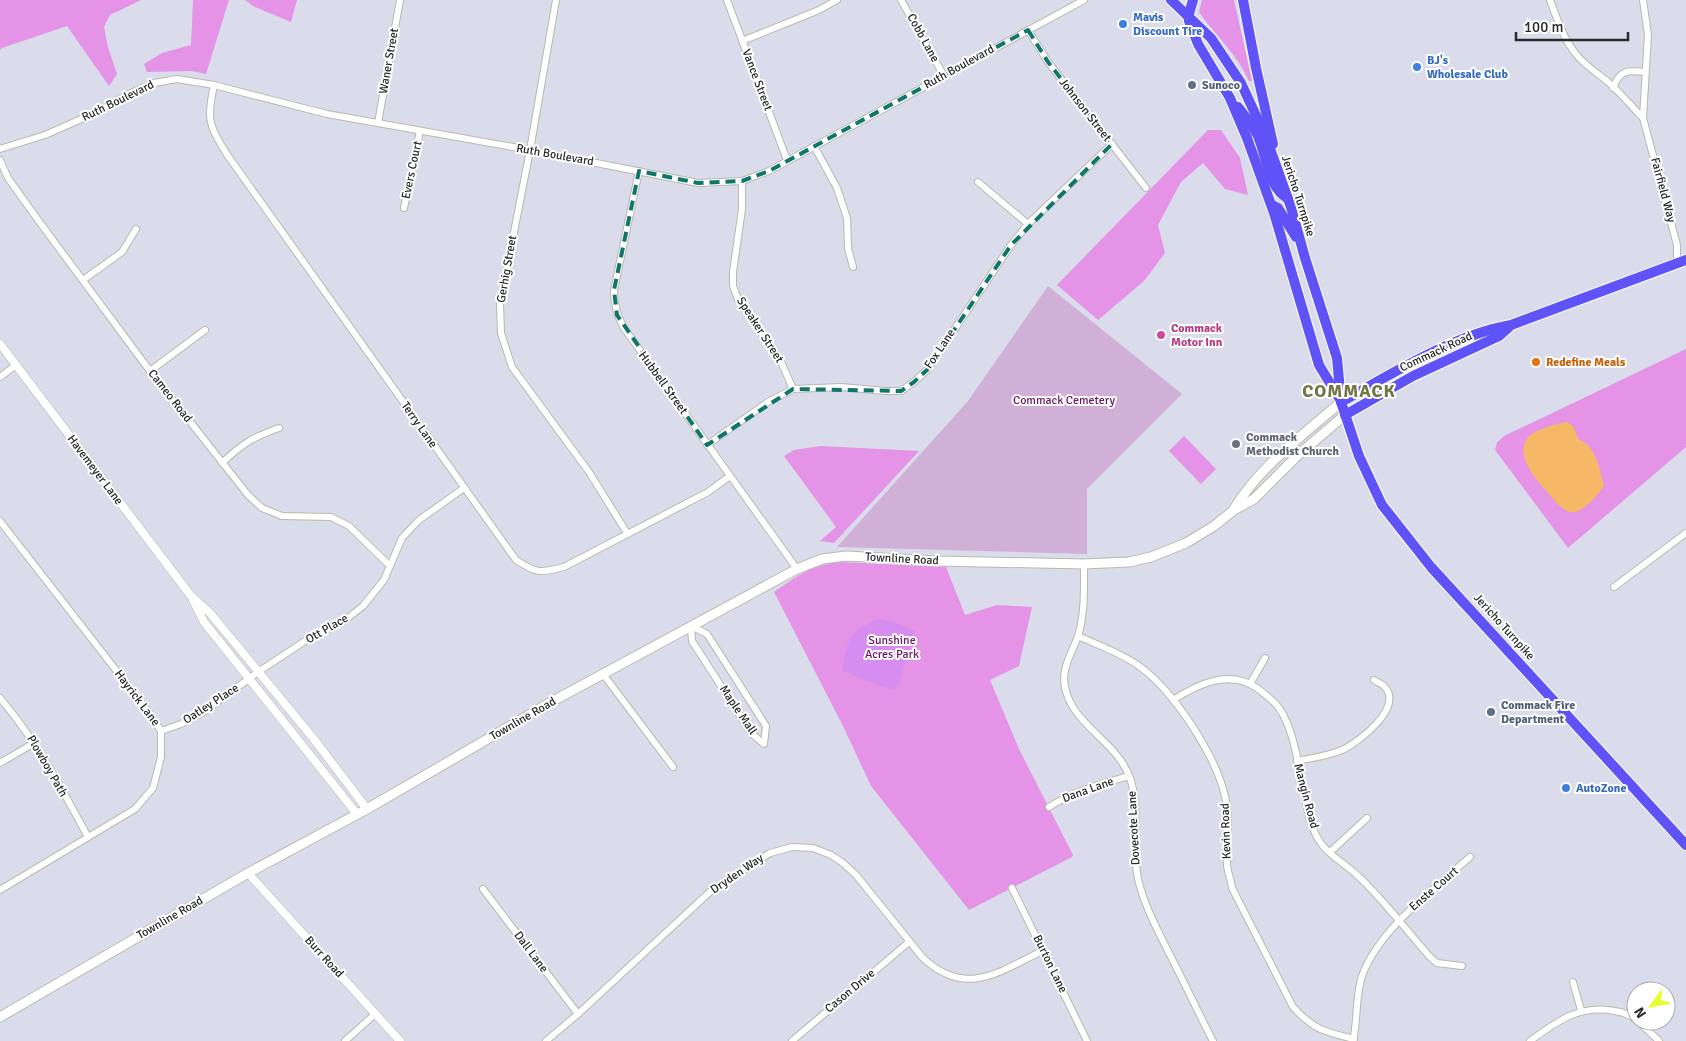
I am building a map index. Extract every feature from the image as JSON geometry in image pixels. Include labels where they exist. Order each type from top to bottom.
[{"type":"main road","name":"Jericho Turnpike","points":[[1171,0],[1210,38],[1241,83],[1265,135],[1288,199],[1337,358],[1341,402]]},
{"type":"main road","points":[[1188,17],[1194,0]]},
{"type":"main road","points":[[1243,0],[1256,68],[1272,135],[1277,170]]},
{"type":"main road","name":"Jericho Turnpike","points":[[1188,17],[1198,44],[1230,98],[1248,138],[1262,182],[1272,205],[1319,365],[1341,402],[1359,456],[1377,497],[1431,567],[1686,845]]},
{"type":"main road","points":[[1230,98],[1247,118],[1258,136],[1276,189],[1288,199]]},
{"type":"main road","points":[[1272,205],[1278,208],[1300,242]]},
{"type":"main road","points":[[1279,230],[1305,258]]},
{"type":"main road","points":[[1288,263],[1305,258]]},
{"type":"main road","name":"Commack Road","points":[[1341,402],[1430,354],[1484,332],[1511,325],[1681,261]]},
{"type":"main road","name":"Commack Road","points":[[1346,414],[1413,376],[1499,336],[1511,325]]},
{"type":"main road","points":[[1234,510],[1245,491],[1268,467],[1341,402]]},
{"type":"main road","points":[[1234,510],[1254,499],[1298,455],[1346,414]]},
{"type":"main road","name":"Townline Road","points":[[0,1017],[248,873],[367,809],[602,674],[797,569],[822,559],[846,556],[938,562],[1084,564],[1129,562],[1186,544],[1234,510]]},
{"type":"street","name":"Waner Street","points":[[378,123],[400,0]]},
{"type":"street","name":"Gerhig Street","points":[[556,0],[530,150],[500,304],[501,333],[512,367],[589,472],[628,533]]},
{"type":"street","name":"Vance Street","points":[[726,0],[787,160]]},
{"type":"street","points":[[742,41],[819,10],[837,0]]},
{"type":"street","name":"Cobb Lane","points":[[901,0],[944,76]]},
{"type":"street","name":"Ruth Boulevard","points":[[0,149],[45,135],[95,113],[131,93],[154,83],[177,78],[214,85],[327,114],[698,182],[742,181],[768,171],[1084,0]]},
{"type":"street","points":[[1550,0],[1561,30],[1575,53],[1643,118]]},
{"type":"street","name":"Fairfield Way","points":[[1643,0],[1648,35],[1643,118],[1681,261]]},
{"type":"street","name":"Johnson Street","points":[[1028,30],[1048,62],[1146,188]]},
{"type":"street","points":[[1613,88],[1617,78],[1624,72],[1645,72]]},
{"type":"street","name":"Terry Lane","points":[[214,85],[210,106],[210,121],[214,134],[516,560],[531,570],[544,572],[564,567],[708,492],[730,476]]},
{"type":"street","name":"Evers Court","points":[[404,208],[420,131]]},
{"type":"street","name":"Fox Lane","points":[[707,444],[768,402],[793,388],[840,386],[901,391],[914,382],[928,369],[1011,244],[1028,224],[1112,144]]},
{"type":"street","points":[[814,146],[837,188],[847,218],[848,248],[853,267]]},
{"type":"street","name":"Cameo Road","points":[[0,160],[8,178],[150,371],[248,496],[262,508],[282,516],[331,517],[350,526],[390,565]]},
{"type":"street","name":"Hubbell Street","points":[[638,170],[614,290],[617,316],[797,569]]},
{"type":"street","name":"Speaker Street","points":[[742,181],[742,208],[733,272],[733,286],[738,299],[782,364],[793,388]]},
{"type":"street","points":[[978,182],[1028,224]]},
{"type":"street","points":[[83,280],[122,252],[136,229]]},
{"type":"street","points":[[150,371],[205,330]]},
{"type":"street","name":"Havemeyer Lane","points":[[0,344],[191,596],[210,613],[313,738],[367,809]]},
{"type":"street","points":[[0,377],[16,365]]},
{"type":"street","points":[[222,463],[240,445],[279,428]]},
{"type":"street","name":"Ott Place","points":[[258,672],[308,639],[344,621],[363,606],[384,580],[402,538],[420,520],[464,488]]},
{"type":"street","name":"Hayrick Lane","points":[[0,522],[147,710],[161,731],[160,757],[153,788],[135,810],[0,890]]},
{"type":"street","points":[[1614,587],[1686,533]]},
{"type":"street","name":"Dovecote Lane","points":[[1084,564],[1082,617],[1078,636],[1067,662],[1064,686],[1068,700],[1078,715],[1110,747],[1120,759],[1129,776],[1134,793],[1135,806],[1135,863],[1143,896],[1213,1041]]},
{"type":"street","name":"Havemeyer Lane","points":[[191,596],[204,622],[357,814]]},
{"type":"street","name":"Maple Mall","points":[[691,626],[707,634],[766,726],[764,744],[752,734],[692,640],[691,626]]},
{"type":"street","name":"Kevin Road","points":[[1078,636],[1138,665],[1156,680],[1173,700],[1204,748],[1223,786],[1228,818],[1227,867],[1232,888],[1293,1007],[1306,1021],[1326,1032],[1354,1040]]},
{"type":"street","points":[[1250,684],[1265,658]]},
{"type":"street","name":"Oatley Place","points":[[161,731],[181,724],[202,713],[258,672]]},
{"type":"street","points":[[602,674],[673,767]]},
{"type":"street","name":"Mangin Road","points":[[1173,700],[1201,684],[1217,680],[1233,680],[1250,684],[1269,697],[1279,708],[1286,720],[1292,737],[1310,820],[1318,839],[1358,876],[1398,922],[1438,963],[1462,966]]},
{"type":"street","points":[[1297,761],[1342,750],[1368,733],[1383,716],[1388,706],[1390,695],[1384,686],[1374,680]]},
{"type":"street","name":"Plowboy Path","points":[[0,698],[18,719],[34,743],[88,838]]},
{"type":"street","points":[[0,763],[34,743]]},
{"type":"street","name":"Dana Lane","points":[[1049,807],[1060,800],[1093,786],[1129,776]]},
{"type":"street","points":[[1330,852],[1367,818]]},
{"type":"street","name":"Dryden Way","points":[[546,1041],[578,1014],[713,889],[770,852],[792,847],[813,848],[831,855],[844,863],[856,874],[909,942],[935,969],[959,979],[978,978],[997,972],[1044,950]]},
{"type":"street","name":"Enste Court","points":[[1354,1040],[1358,990],[1363,975],[1378,948],[1398,922],[1470,857]]},
{"type":"street","name":"Burr Road","points":[[248,873],[400,1041]]},
{"type":"street","name":"Burton Lane","points":[[1012,888],[1087,1041]]},
{"type":"street","name":"Dall Lane","points":[[483,889],[578,1014]]},
{"type":"street","name":"Cason Drive","points":[[792,1041],[909,942]]},
{"type":"street","points":[[1572,982],[1581,1010]]},
{"type":"street","points":[[1530,1041],[1581,1010],[1601,1008],[1626,1015]]},
{"type":"street","points":[[344,1041],[375,1014]]},
{"type":"street","points":[[1648,1031],[1658,1041]]},
{"type":"highlighted area","points":[[1028,30],[1048,62],[1112,144],[1011,245],[928,369],[914,382],[901,391],[793,389],[707,445],[617,315],[614,290],[639,171],[698,183],[742,181],[769,171]]},
{"type":"green space","points":[[0,0],[141,0],[110,15],[104,27],[117,74],[109,86],[67,26],[0,50]]},
{"type":"green space","points":[[193,0],[229,0],[206,74],[192,71],[147,72],[144,64],[162,53],[191,45]]},
{"type":"green space","points":[[245,0],[297,0],[291,22],[253,6]]},
{"type":"green space","points":[[1202,0],[1234,0],[1252,81],[1249,81],[1232,53],[1199,12]]},
{"type":"green space","points":[[1208,130],[1221,130],[1240,158],[1248,195],[1225,189],[1203,163],[1181,182],[1158,225],[1165,253],[1144,281],[1098,320],[1057,285]]},
{"type":"green space","name":"Commack Cemetery","points":[[1048,286],[1182,394],[1087,489],[1087,554],[837,547],[968,401]]},
{"type":"green space","points":[[1686,349],[1686,447],[1568,548],[1495,450],[1497,442],[1506,435]]},
{"type":"green space","points":[[1184,436],[1216,469],[1201,484],[1169,451]]},
{"type":"green space","points":[[821,446],[919,451],[834,543],[820,541],[836,527],[784,456],[794,450]]},
{"type":"green space","name":"Sunshine Acres Park","points":[[840,562],[946,567],[965,615],[997,605],[1032,607],[1019,666],[990,680],[1019,749],[1073,855],[1072,857],[969,910],[871,786],[844,728],[774,592],[812,569]]},
{"type":"green space","points":[[880,619],[897,623],[915,631],[898,687],[891,690],[842,671],[851,637],[862,627]]},
{"type":"shaded area","points":[[1567,422],[1573,426],[1579,440],[1590,447],[1594,453],[1604,485],[1589,503],[1574,512],[1566,511],[1560,507],[1542,486],[1529,468],[1523,449],[1526,441],[1532,434],[1544,428]]},
{"type":"place","name":"Mavis Discount Tire","points":[[1123,24]]},
{"type":"place","name":"BJ's Wholesale Club","points":[[1417,67]]},
{"type":"place","name":"Sunoco","points":[[1192,85]]},
{"type":"place","name":"Commack Motor Inn","points":[[1161,335]]},
{"type":"place","name":"Redefine Meals","points":[[1536,362]]},
{"type":"place","name":"Commack Methodist Church","points":[[1236,444]]},
{"type":"place","name":"Commack Fire Department","points":[[1491,712]]},
{"type":"place","name":"AutoZone","points":[[1566,788]]},
{"type":"district","name":"COMMACK","points":[[1349,391]]}]
